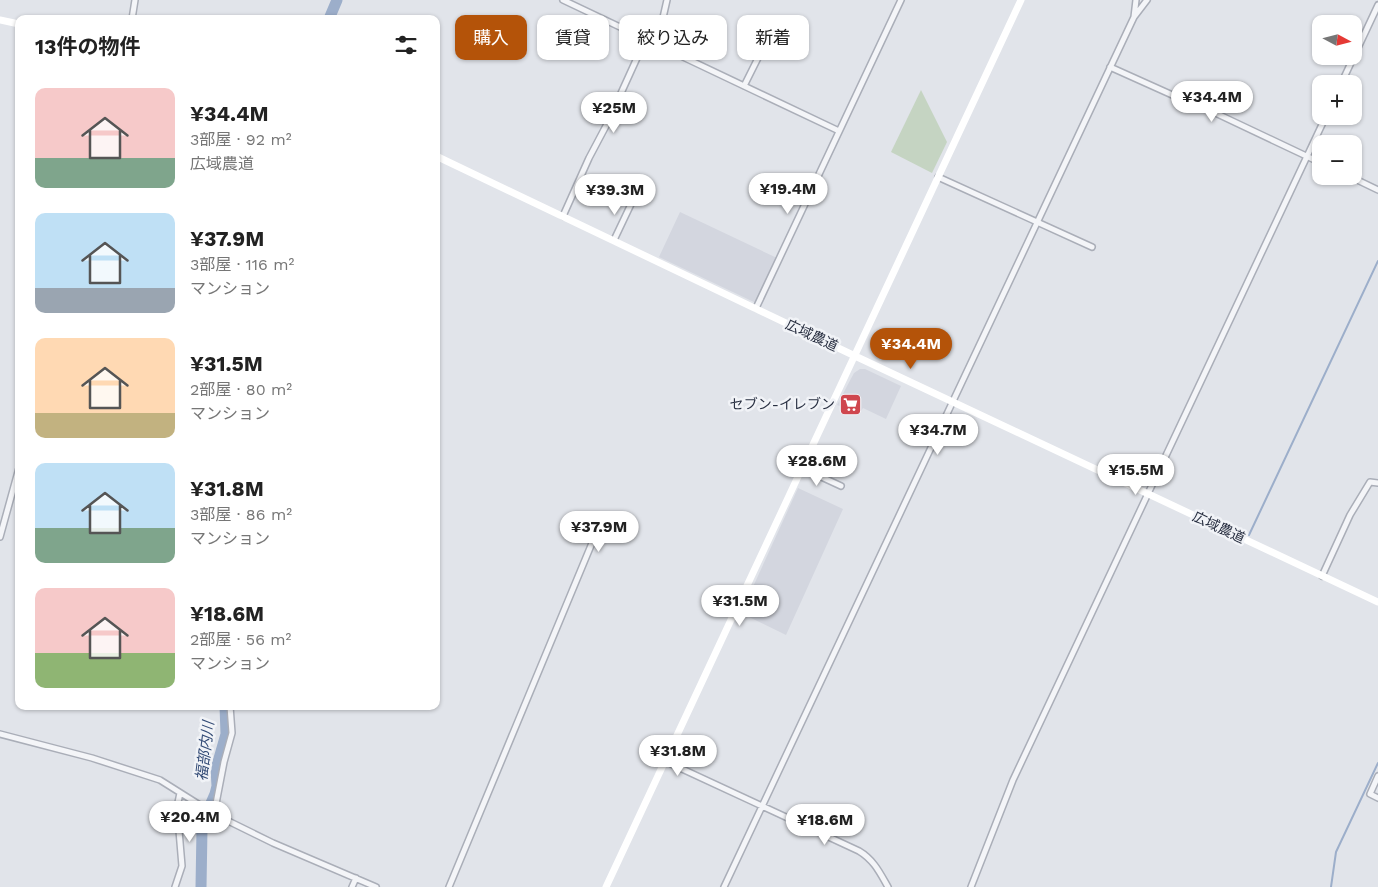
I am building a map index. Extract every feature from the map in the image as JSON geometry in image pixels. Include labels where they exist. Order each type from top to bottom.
[{"type":"street","points":[[133,15],[135,0]]},
{"type":"street","points":[[563,0],[619,27]]},
{"type":"street","points":[[664,15],[667,0]]},
{"type":"street","points":[[756,308],[901,0]]},
{"type":"street","points":[[606,887],[1021,0]]},
{"type":"street","points":[[1134,17],[1136,0]]},
{"type":"street","points":[[724,887],[1110,67],[1134,17],[1147,0]]},
{"type":"street","points":[[1345,75],[1378,4]]},
{"type":"street","points":[[0,20],[15,23]]},
{"type":"street","points":[[563,216],[636,60]]},
{"type":"street","points":[[689,60],[839,131]]},
{"type":"street","points":[[744,86],[757,60]]},
{"type":"street","points":[[1110,67],[1312,158]]},
{"type":"street","points":[[972,887],[1013,780],[1322,125]]},
{"type":"street","name":"広域農道","points":[[440,158],[952,402],[1378,602]]},
{"type":"street","points":[[938,177],[1092,247]]},
{"type":"street","points":[[1362,182],[1378,190]]},
{"type":"street","points":[[614,240],[633,200]]},
{"type":"street","points":[[802,468],[841,486]]},
{"type":"street","points":[[1322,576],[1350,515],[1370,482],[1378,483]]},
{"type":"street","points":[[0,538],[15,483]]},
{"type":"street","points":[[449,887],[602,519]]},
{"type":"street","points":[[212,812],[232,733],[230,710]]},
{"type":"street","points":[[0,734],[92,758],[160,780],[212,812],[294,853],[376,887]]},
{"type":"street","points":[[666,760],[868,856],[875,864],[888,887]]},
{"type":"street","points":[[1378,776],[1370,794],[1378,798]]},
{"type":"street","points":[[175,886],[182,866],[178,808],[180,793]]},
{"type":"street","points":[[352,887],[356,878]]},
{"type":"shaded area","points":[[680,212],[777,258],[756,303],[659,257]]},
{"type":"shaded area","points":[[860,369],[865,369],[901,386],[886,419],[863,408],[859,414],[837,405],[854,373]]},
{"type":"shaded area","points":[[798,488],[843,509],[786,635],[749,617],[755,604],[747,600]]},
{"type":"green space","points":[[921,90],[947,142],[932,173],[891,152]]},
{"type":"waterway","name":"福部内川","points":[[331,15],[337,0]]},
{"type":"waterway","points":[[1249,535],[1378,261]]},
{"type":"waterway","name":"福部内川","points":[[201,887],[202,829],[217,786],[216,769],[226,734],[225,710]]},
{"type":"waterway","points":[[1331,887],[1336,852],[1378,763]]},
{"type":"place","name":"セブン-イレブン","points":[[851,404]]}]
